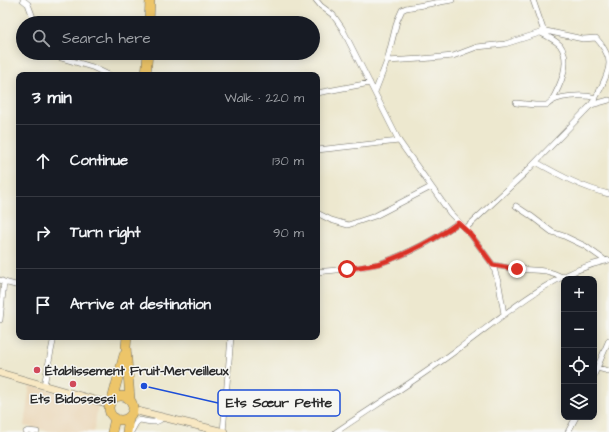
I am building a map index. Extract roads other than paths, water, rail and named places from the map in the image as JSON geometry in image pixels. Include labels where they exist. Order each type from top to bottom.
[{"type":"highway","points":[[149,16],[150,0]]},
{"type":"highway","points":[[146,72],[147,60]]},
{"type":"highway","points":[[127,340],[109,410],[115,418],[120,420],[125,419],[131,413]]},
{"type":"highway","points":[[126,347],[130,399],[132,403],[127,432]]},
{"type":"highway","points":[[111,402],[116,397],[120,396],[126,396],[130,399]]},
{"type":"highway","points":[[112,432],[115,418]]},
{"type":"main road","points":[[0,373],[111,402]]},
{"type":"main road","points":[[131,413],[162,418],[224,432]]},
{"type":"street","points":[[23,0],[28,4],[32,16]]},
{"type":"street","points":[[316,0],[320,6],[333,15],[342,28],[399,141],[450,213],[471,235],[493,265],[499,285],[504,314]]},
{"type":"street","points":[[375,92],[387,61],[397,21],[402,10],[452,0]]},
{"type":"street","points":[[533,0],[543,32],[559,45],[565,54],[563,75],[557,91],[550,102]]},
{"type":"street","points":[[387,61],[453,56],[477,47],[505,44],[543,32],[576,38],[596,38],[602,46],[609,63],[596,98],[536,162],[465,229]]},
{"type":"street","points":[[68,60],[103,72]]},
{"type":"street","points":[[320,92],[370,83]]},
{"type":"street","points":[[516,103],[535,106],[547,105],[550,102],[570,96],[589,95],[596,98]]},
{"type":"street","points":[[590,106],[609,100]]},
{"type":"street","points":[[320,150],[399,141]]},
{"type":"street","points":[[536,162],[573,181],[609,194]]},
{"type":"street","points":[[320,214],[331,220],[348,225],[375,216],[431,187]]},
{"type":"street","points":[[516,206],[532,216],[552,232],[585,246],[608,260]]},
{"type":"street","points":[[320,272],[381,263],[432,240],[458,223]]},
{"type":"street","points":[[564,276],[578,269],[608,260]]},
{"type":"street","points":[[493,265],[517,269],[541,269],[561,276]]},
{"type":"street","points":[[336,432],[454,352],[517,304],[561,278]]},
{"type":"street","points":[[0,320],[2,281],[16,285]]},
{"type":"street","points":[[44,385],[53,340]]},
{"type":"street","points":[[224,432],[231,340]]},
{"type":"street","points":[[609,340],[597,368],[609,371]]},
{"type":"street","points":[[131,432],[136,422],[139,420],[156,422],[160,421],[162,418]]},
{"type":"street","points":[[568,432],[574,420]]},
{"type":"street","points":[[26,432],[37,432]]},
{"type":"place","name":"Établissement Fruit-Merveilleux","points":[[37,370]]},
{"type":"place","name":"Ets Bidossessi","points":[[73,384]]},
{"type":"place","name":"Ets Sœur Petite","points":[[144,386]]}]
